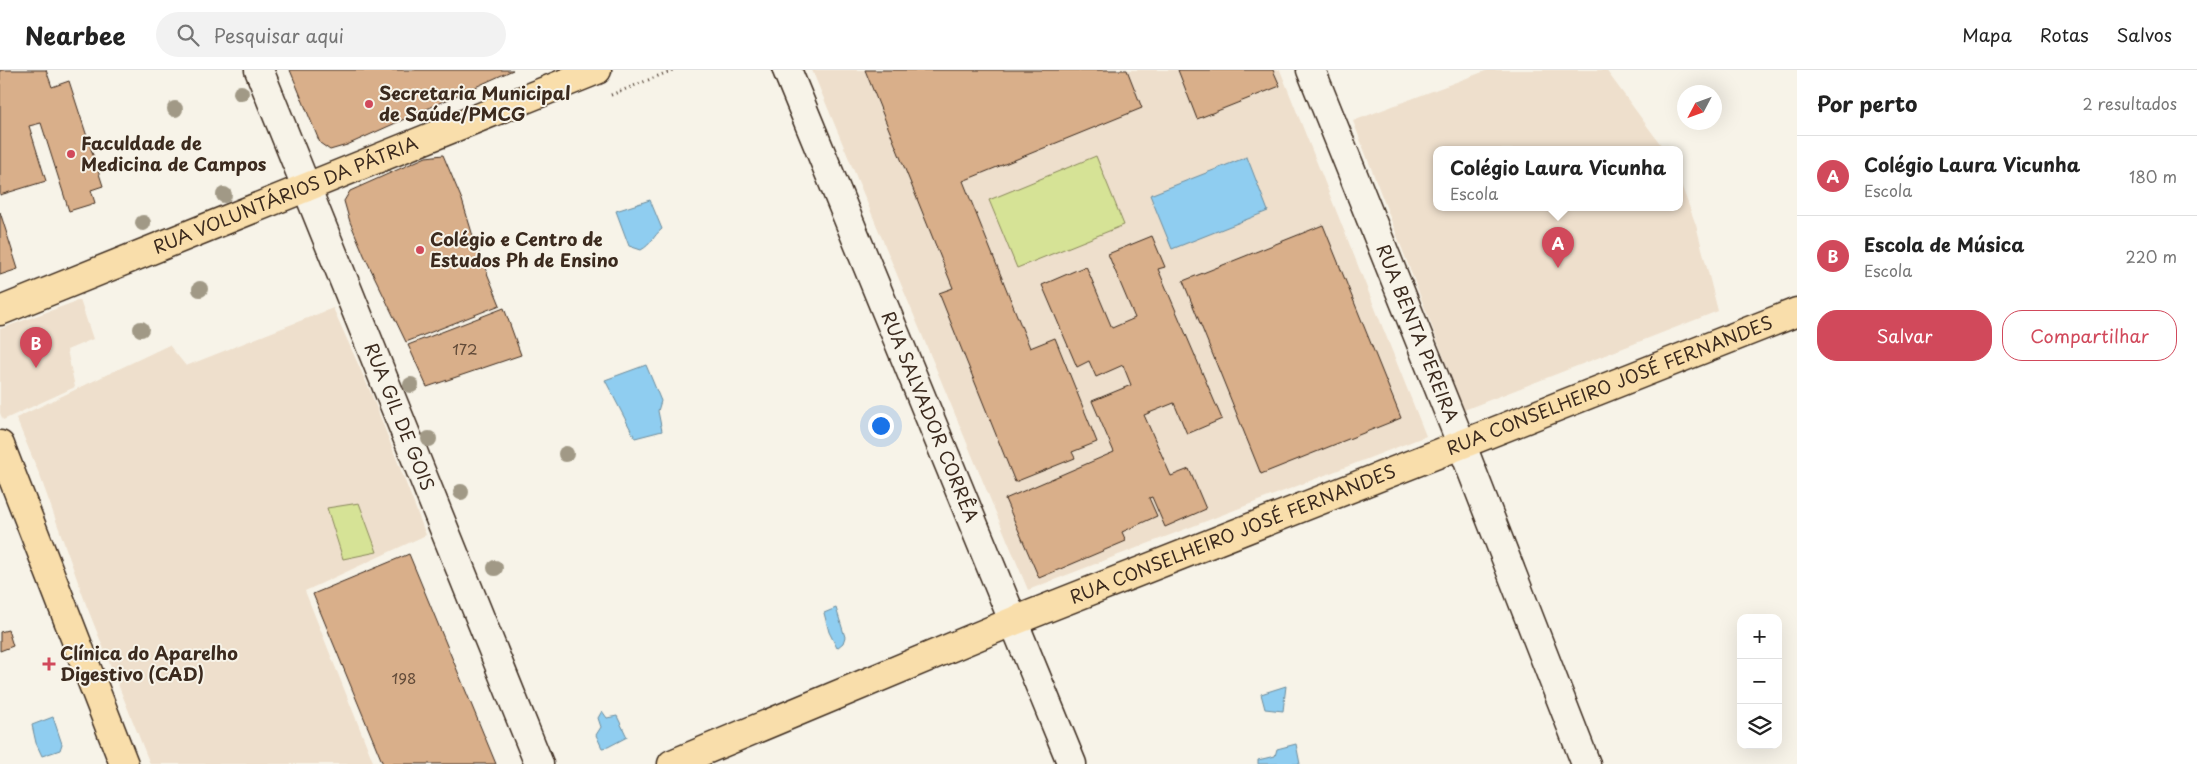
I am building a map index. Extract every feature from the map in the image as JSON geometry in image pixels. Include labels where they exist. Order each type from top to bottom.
[{"type":"main road","name":"RUA VOLUNTÁRIOS DA PÁTRIA","points":[[0,311],[597,70]]},
{"type":"main road","name":"RUA CONSELHEIRO JOSÉ FERNANDES","points":[[672,764],[1014,621],[1797,312]]},
{"type":"main road","points":[[0,446],[124,764]]},
{"type":"street","name":"RUA GIL DE GOIS","points":[[259,70],[538,764]]},
{"type":"street","name":"RUA SALVADOR CORRÊA","points":[[787,70],[1072,764]]},
{"type":"street","name":"RUA BENTA PEREIRA","points":[[1311,70],[1461,444],[1586,764]]},
{"type":"shaded area","points":[[812,70],[1280,70],[1426,436],[1028,590]]},
{"type":"shaded area","points":[[1488,70],[1606,70],[1662,146],[1433,146],[1433,211],[1683,211],[1683,190],[1696,225],[1718,311],[1464,410],[1353,121]]},
{"type":"shaded area","points":[[80,300],[93,339],[67,350],[75,387],[3,420],[0,413],[0,329]]},
{"type":"shaded area","points":[[333,308],[371,393],[426,535],[305,591],[374,764],[150,764],[87,607],[40,476],[16,418],[169,345],[186,366]]},
{"type":"green space","points":[[1096,156],[1124,225],[1017,268],[989,200]]},
{"type":"green space","points":[[359,503],[377,552],[343,559],[327,508]]},
{"type":"water","points":[[1247,157],[1268,211],[1172,249],[1150,195]]},
{"type":"water","points":[[650,200],[662,229],[641,250],[629,246],[616,211]]},
{"type":"water","points":[[646,365],[661,401],[658,411],[662,431],[635,438],[605,380]]},
{"type":"water","points":[[836,608],[845,637],[843,643],[837,648],[829,632],[824,613]]},
{"type":"water","points":[[1286,686],[1283,711],[1265,709],[1261,694]]},
{"type":"water","points":[[602,711],[607,718],[617,716],[627,737],[608,747],[602,748],[596,735],[601,727],[598,718]]},
{"type":"water","points":[[53,717],[62,744],[60,750],[42,756],[36,743],[32,725]]},
{"type":"water","points":[[1296,744],[1300,764],[1258,764],[1258,760],[1275,756],[1277,749]]},
{"type":"building","name":"Faculdade de Medicina de Campos","points":[[0,70],[46,70],[52,87],[69,81],[103,186],[91,190],[95,203],[69,211],[41,123],[29,126],[46,181],[0,195]]},
{"type":"building","name":"Secretaria Municipal de Saúde/PMCG","points":[[290,70],[513,70],[347,145],[330,150],[320,143]]},
{"type":"building","points":[[865,70],[1127,70],[1142,108],[963,181],[1030,348],[1055,338],[1097,442],[1072,452],[1075,458],[1015,482],[939,293],[953,288]]},
{"type":"building","points":[[1178,70],[1273,70],[1280,86],[1197,119]]},
{"type":"building","name":"Colégio e Centro de Estudos Ph de Ensino","points":[[443,155],[462,200],[476,246],[500,305],[406,342],[364,255],[350,222],[344,201],[350,191],[426,157]]},
{"type":"building","points":[[0,212],[18,269],[0,275]]},
{"type":"building","points":[[1323,225],[1401,418],[1261,474],[1183,281]]},
{"type":"building","points":[[1152,236],[1165,267],[1158,269],[1222,419],[1187,434],[1174,403],[1144,415],[1171,476],[1189,469],[1206,509],[1165,527],[1152,497],[1149,498],[1157,516],[1122,532],[1126,541],[1039,578],[1005,499],[1114,452],[1092,401],[1131,385],[1123,365],[1096,377],[1089,361],[1077,367],[1042,285],[1086,266],[1112,328],[1135,318],[1108,254]]},
{"type":"building","points":[[504,308],[521,355],[427,387],[408,345]]},
{"type":"building","points":[[409,554],[496,764],[383,764],[313,594]]},
{"type":"building","points":[[8,630],[13,646],[0,651],[0,632]]},
{"type":"place","name":"Secretaria Municipal de Saúde/PMCG","points":[[369,104]]},
{"type":"place","name":"Faculdade de Medicina de Campos","points":[[71,154]]},
{"type":"place","name":"Colégio e Centro de Estudos Ph de Ensino","points":[[420,250]]},
{"type":"place","name":"Colégio Laura Vicunha","points":[[1558,268]]},
{"type":"place","name":"Escola de Música","points":[[36,368]]},
{"type":"place","name":"Clínica do Aparelho Digestivo (CAD)","points":[[49,664]]}]
